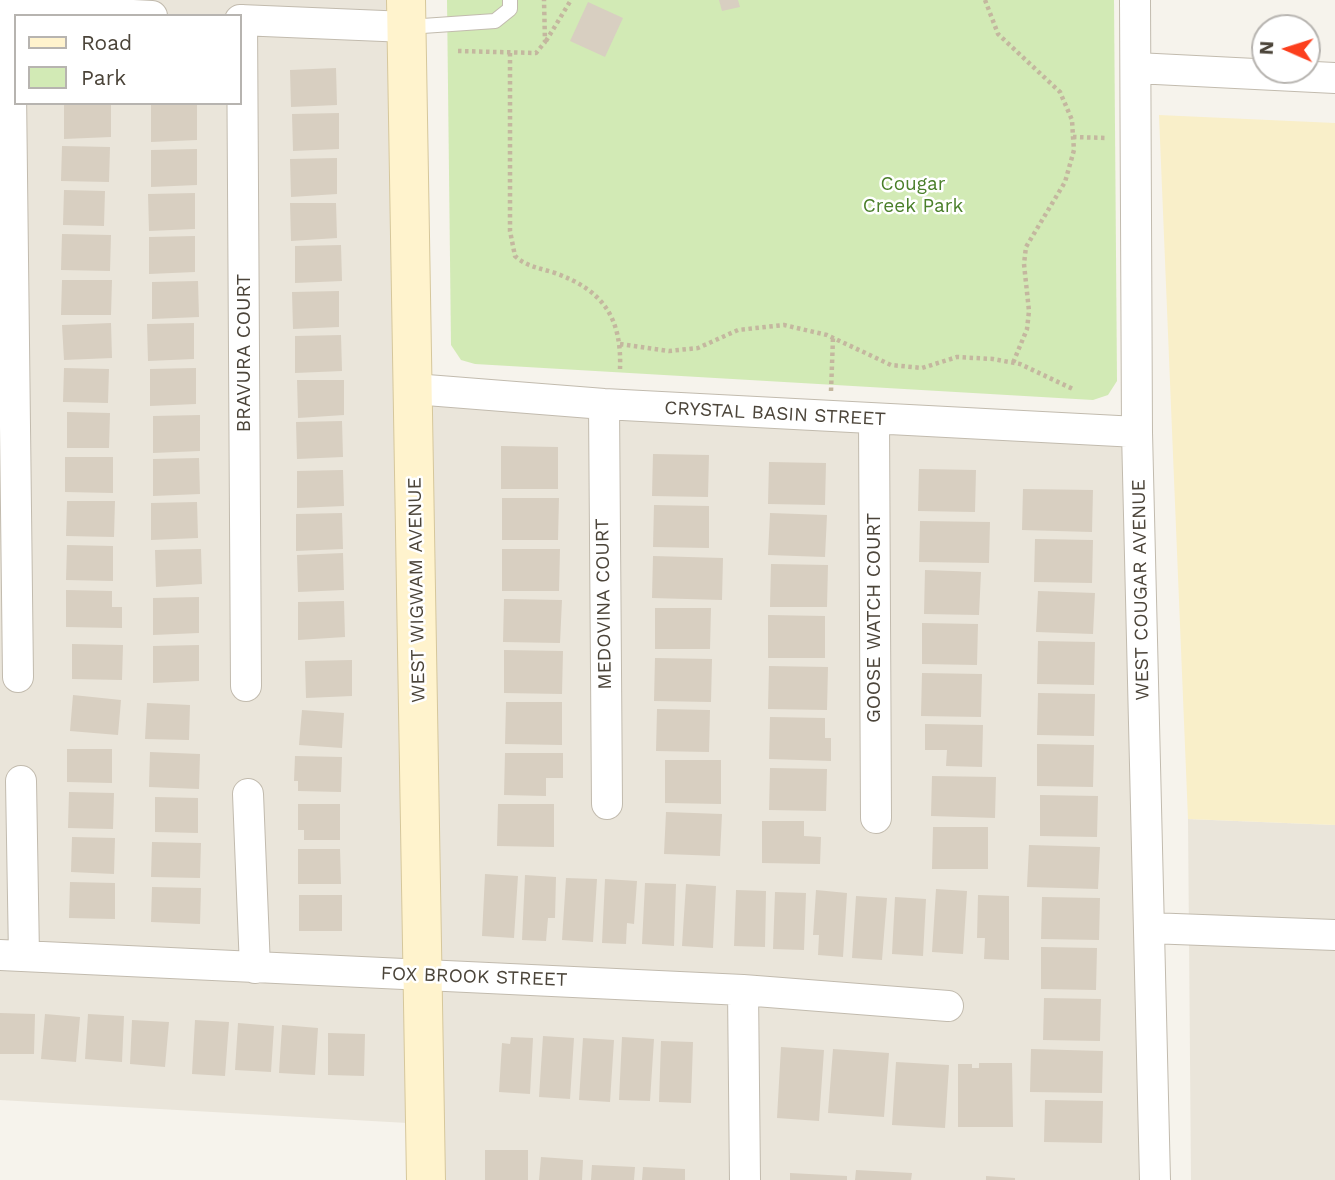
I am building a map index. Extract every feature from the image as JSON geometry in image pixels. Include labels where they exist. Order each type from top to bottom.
[{"type":"street","name":"WEST COUGAR AVENUE","points":[[1135,0],[1137,432],[1155,1180]]},
{"type":"street","points":[[18,677],[5,8],[115,14]]},
{"type":"street","points":[[242,20],[407,13]]},
{"type":"street","name":"WEST WIGWAM AVENUE","points":[[407,13],[426,1180]]},
{"type":"street","points":[[1136,68],[1335,78]]},
{"type":"street","name":"BRAVURA COURT","points":[[242,105],[246,686]]},
{"type":"street","name":"CRYSTAL BASIN STREET","points":[[414,389],[604,404],[1137,432]]},
{"type":"street","name":"MEDOVINA COURT","points":[[604,404],[607,804]]},
{"type":"street","name":"GOOSE WATCH COURT","points":[[874,419],[876,818]]},
{"type":"street","points":[[12,956],[21,781]]},
{"type":"street","points":[[248,794],[255,968]]},
{"type":"street","points":[[1149,928],[1335,935]]},
{"type":"street","name":"FOX BROOK STREET","points":[[12,956],[743,989],[948,1006]]},
{"type":"street","points":[[743,989],[745,1180]]},
{"type":"lane","points":[[407,13],[495,21],[510,9],[510,0]]},
{"type":"path","points":[[544,0],[545,42]]},
{"type":"path","points":[[458,51],[536,53],[571,0]]},
{"type":"path","points":[[985,0],[998,34],[1060,92],[1072,120],[1074,150],[1065,182],[1027,247],[1024,264],[1029,312],[1027,329],[1013,363]]},
{"type":"path","points":[[510,53],[510,231],[514,256],[534,268],[579,282],[601,300],[617,325],[620,369]]},
{"type":"path","points":[[1073,136],[1108,138]]},
{"type":"path","points":[[620,344],[669,351],[698,348],[738,330],[784,325],[833,338],[891,365],[922,368],[957,357],[1013,363],[1075,390]]},
{"type":"path","points":[[829,417],[833,338]]},
{"type":"shaded area","points":[[0,0],[406,0],[413,389],[1137,432],[1155,1180],[426,1180],[425,1124],[0,1100]]},
{"type":"shaded area","points":[[1188,819],[1335,825],[1335,1180],[1191,1180]]},
{"type":"green space","name":"Cougar Creek Park","points":[[447,0],[1114,0],[1117,381],[1108,395],[1093,400],[475,364],[461,360],[451,345]]},
{"type":"sand","points":[[1159,115],[1335,123],[1335,825],[1188,819]]},
{"type":"building","points":[[719,0],[738,0],[740,7],[722,11]]},
{"type":"building","points":[[588,2],[623,18],[605,57],[570,41]]},
{"type":"building","points":[[336,68],[337,105],[291,107],[290,70]]},
{"type":"building","points":[[64,105],[111,105],[111,137],[64,139]]},
{"type":"building","points":[[151,105],[197,105],[197,140],[151,142]]},
{"type":"building","points":[[339,113],[339,149],[293,151],[292,114]]},
{"type":"building","points":[[62,146],[110,147],[109,182],[61,181]]},
{"type":"building","points":[[197,149],[197,185],[151,187],[151,150]]},
{"type":"building","points":[[337,158],[337,194],[291,197],[290,159]]},
{"type":"building","points":[[64,190],[105,191],[104,226],[63,225]]},
{"type":"building","points":[[195,193],[195,229],[149,231],[148,194]]},
{"type":"building","points":[[290,203],[336,203],[337,238],[291,241]]},
{"type":"building","points":[[62,234],[111,235],[110,271],[61,270]]},
{"type":"building","points":[[195,236],[195,272],[149,274],[149,237]]},
{"type":"building","points":[[341,245],[342,281],[295,283],[295,246]]},
{"type":"building","points":[[62,280],[112,280],[111,315],[61,315]]},
{"type":"building","points":[[198,281],[199,317],[152,319],[152,282]]},
{"type":"building","points":[[339,291],[339,327],[293,329],[292,292]]},
{"type":"building","points":[[111,323],[112,358],[64,360],[62,325]]},
{"type":"building","points":[[194,323],[194,359],[148,361],[147,324]]},
{"type":"building","points":[[341,335],[342,371],[295,373],[295,336]]},
{"type":"building","points":[[64,368],[109,369],[108,403],[63,402]]},
{"type":"building","points":[[196,368],[196,404],[150,406],[150,369]]},
{"type":"building","points":[[297,380],[344,380],[344,415],[298,418]]},
{"type":"building","points":[[67,412],[110,413],[109,448],[67,448]]},
{"type":"building","points":[[200,415],[200,451],[153,453],[153,416]]},
{"type":"building","points":[[342,421],[343,457],[297,459],[296,422]]},
{"type":"building","points":[[501,446],[558,447],[558,489],[501,489]]},
{"type":"building","points":[[653,454],[709,455],[708,497],[652,496]]},
{"type":"building","points":[[65,457],[113,457],[113,493],[65,492]]},
{"type":"building","points":[[199,458],[200,494],[153,496],[153,459]]},
{"type":"building","points":[[769,462],[826,463],[825,505],[768,504]]},
{"type":"building","points":[[919,469],[976,470],[975,512],[918,511]]},
{"type":"building","points":[[343,470],[344,506],[297,508],[297,471]]},
{"type":"building","points":[[1023,489],[1093,490],[1092,532],[1022,530]]},
{"type":"building","points":[[502,498],[559,498],[558,540],[502,540]]},
{"type":"building","points":[[67,501],[115,501],[114,537],[66,536]]},
{"type":"building","points":[[197,502],[198,538],[151,540],[151,503]]},
{"type":"building","points":[[654,505],[709,506],[709,548],[653,547]]},
{"type":"building","points":[[342,513],[343,549],[296,551],[296,514]]},
{"type":"building","points":[[770,513],[827,515],[825,557],[768,555]]},
{"type":"building","points":[[920,521],[990,522],[989,563],[919,562]]},
{"type":"building","points":[[1035,539],[1093,540],[1092,583],[1034,582]]},
{"type":"building","points":[[67,545],[113,546],[113,581],[66,580]]},
{"type":"building","points":[[201,549],[202,584],[156,587],[155,550]]},
{"type":"building","points":[[502,549],[560,549],[559,591],[502,591]]},
{"type":"building","points":[[343,553],[344,590],[298,592],[297,555]]},
{"type":"building","points":[[653,556],[723,558],[722,600],[652,598]]},
{"type":"building","points":[[771,564],[828,565],[827,607],[770,607]]},
{"type":"building","points":[[925,570],[981,572],[979,615],[924,614]]},
{"type":"building","points":[[66,590],[112,591],[112,607],[122,607],[122,628],[66,627]]},
{"type":"building","points":[[1038,591],[1095,593],[1093,634],[1036,632]]},
{"type":"building","points":[[199,597],[199,633],[153,635],[153,598]]},
{"type":"building","points":[[504,599],[562,600],[560,643],[503,642]]},
{"type":"building","points":[[344,601],[345,637],[298,640],[298,602]]},
{"type":"building","points":[[655,608],[711,608],[710,649],[655,649]]},
{"type":"building","points":[[768,615],[825,616],[825,658],[768,658]]},
{"type":"building","points":[[922,623],[978,624],[977,665],[922,664]]},
{"type":"building","points":[[1038,641],[1095,642],[1094,685],[1037,684]]},
{"type":"building","points":[[72,644],[123,645],[122,680],[72,679]]},
{"type":"building","points":[[199,645],[199,681],[153,683],[153,646]]},
{"type":"building","points":[[504,650],[563,651],[562,694],[504,693]]},
{"type":"building","points":[[655,658],[712,659],[711,702],[654,701]]},
{"type":"building","points":[[352,660],[352,696],[306,698],[305,661]]},
{"type":"building","points":[[769,666],[828,667],[827,710],[768,709]]},
{"type":"building","points":[[922,673],[982,674],[981,717],[921,716]]},
{"type":"building","points":[[1038,693],[1095,694],[1094,736],[1037,735]]},
{"type":"building","points":[[73,695],[121,700],[118,735],[70,731]]},
{"type":"building","points":[[506,702],[562,702],[562,745],[505,744]]},
{"type":"building","points":[[147,703],[190,705],[189,740],[145,739]]},
{"type":"building","points":[[657,709],[710,710],[709,752],[656,751]]},
{"type":"building","points":[[302,710],[344,713],[342,748],[299,745]]},
{"type":"building","points":[[770,717],[825,718],[825,738],[831,738],[831,761],[769,759]]},
{"type":"building","points":[[925,724],[983,725],[982,767],[946,766],[947,750],[925,750]]},
{"type":"building","points":[[1037,744],[1094,745],[1093,787],[1037,786]]},
{"type":"building","points":[[67,749],[112,749],[112,783],[67,782]]},
{"type":"building","points":[[150,752],[200,754],[199,789],[149,787]]},
{"type":"building","points":[[505,753],[563,753],[563,778],[546,778],[546,796],[504,795]]},
{"type":"building","points":[[295,756],[342,757],[341,792],[298,791],[298,781],[294,781]]},
{"type":"building","points":[[665,760],[721,760],[721,804],[665,803]]},
{"type":"building","points":[[770,768],[827,769],[826,811],[769,810]]},
{"type":"building","points":[[932,776],[996,777],[995,818],[931,816]]},
{"type":"building","points":[[69,792],[114,793],[113,829],[68,828]]},
{"type":"building","points":[[1040,795],[1098,796],[1097,837],[1040,836]]},
{"type":"building","points":[[155,797],[198,798],[198,833],[155,832]]},
{"type":"building","points":[[298,804],[340,804],[340,840],[304,840],[304,830],[298,830]]},
{"type":"building","points":[[498,804],[554,804],[554,847],[497,846]]},
{"type":"building","points":[[666,812],[722,814],[720,856],[664,854]]},
{"type":"building","points":[[762,821],[804,821],[804,836],[821,837],[820,864],[762,863]]},
{"type":"building","points":[[933,827],[988,827],[988,869],[932,869]]},
{"type":"building","points":[[72,837],[115,838],[114,874],[71,872]]},
{"type":"building","points":[[152,842],[201,843],[200,878],[151,877]]},
{"type":"building","points":[[1029,845],[1100,847],[1098,889],[1027,887]]},
{"type":"building","points":[[298,849],[340,849],[341,884],[298,884]]},
{"type":"building","points":[[485,874],[518,876],[514,938],[482,936]]},
{"type":"building","points":[[525,875],[556,877],[555,918],[548,918],[546,941],[522,940]]},
{"type":"building","points":[[566,878],[597,879],[593,942],[562,940]]},
{"type":"building","points":[[605,879],[637,881],[634,924],[627,923],[626,944],[602,943]]},
{"type":"building","points":[[70,882],[115,883],[115,919],[69,918]]},
{"type":"building","points":[[645,883],[676,884],[674,946],[642,944]]},
{"type":"building","points":[[686,884],[716,886],[713,948],[682,946]]},
{"type":"building","points":[[152,887],[201,888],[200,924],[151,922]]},
{"type":"building","points":[[936,889],[967,891],[963,954],[932,952]]},
{"type":"building","points":[[736,890],[766,891],[765,947],[734,946]]},
{"type":"building","points":[[816,890],[847,893],[843,957],[818,955],[819,935],[813,935]]},
{"type":"building","points":[[775,892],[806,893],[804,950],[773,949]]},
{"type":"building","points":[[299,895],[342,895],[342,931],[299,931]]},
{"type":"building","points":[[978,895],[1009,896],[1009,960],[984,959],[985,938],[977,938]]},
{"type":"building","points":[[856,896],[887,898],[882,960],[852,958]]},
{"type":"building","points":[[895,897],[926,899],[923,956],[892,954]]},
{"type":"building","points":[[1042,897],[1100,898],[1099,940],[1041,939]]},
{"type":"building","points":[[1041,947],[1097,948],[1096,990],[1041,989]]},
{"type":"building","points":[[1044,998],[1101,999],[1100,1041],[1043,1040]]},
{"type":"building","points":[[0,1013],[35,1014],[34,1054],[0,1054]]},
{"type":"building","points":[[45,1014],[80,1017],[76,1062],[41,1059]]},
{"type":"building","points":[[88,1014],[124,1016],[122,1062],[85,1059]]},
{"type":"building","points":[[132,1020],[169,1022],[165,1067],[130,1064]]},
{"type":"building","points":[[195,1020],[229,1022],[225,1076],[192,1074]]},
{"type":"building","points":[[238,1023],[274,1026],[271,1072],[235,1070]]},
{"type":"building","points":[[282,1025],[318,1028],[315,1075],[279,1073]]},
{"type":"building","points":[[328,1033],[365,1034],[364,1076],[328,1075]]},
{"type":"building","points":[[543,1036],[574,1038],[570,1099],[539,1097]]},
{"type":"building","points":[[511,1037],[533,1038],[530,1094],[499,1092],[502,1043],[510,1044]]},
{"type":"building","points":[[622,1037],[654,1039],[650,1101],[619,1100]]},
{"type":"building","points":[[583,1038],[614,1040],[610,1102],[579,1100]]},
{"type":"building","points":[[661,1041],[693,1042],[691,1103],[659,1102]]},
{"type":"building","points":[[781,1047],[824,1050],[819,1121],[777,1118]]},
{"type":"building","points":[[833,1049],[889,1053],[884,1117],[828,1113]]},
{"type":"building","points":[[1031,1049],[1103,1051],[1102,1093],[1030,1092]]},
{"type":"building","points":[[896,1062],[949,1065],[945,1128],[892,1125]]},
{"type":"building","points":[[979,1063],[1012,1063],[1013,1127],[958,1127],[958,1064],[972,1064],[972,1068],[979,1068]]},
{"type":"building","points":[[1045,1100],[1103,1101],[1102,1143],[1044,1142]]},
{"type":"building","points":[[485,1150],[528,1150],[528,1180],[485,1180]]},
{"type":"building","points":[[541,1157],[583,1160],[582,1180],[539,1180]]},
{"type":"building","points":[[592,1165],[635,1167],[634,1180],[591,1180]]},
{"type":"building","points":[[643,1167],[685,1169],[685,1180],[642,1180]]},
{"type":"building","points":[[856,1170],[912,1173],[911,1180],[855,1180]]},
{"type":"building","points":[[790,1173],[847,1176],[847,1180],[790,1180]]},
{"type":"building","points":[[986,1176],[1015,1178],[1015,1180],[986,1180]]}]
